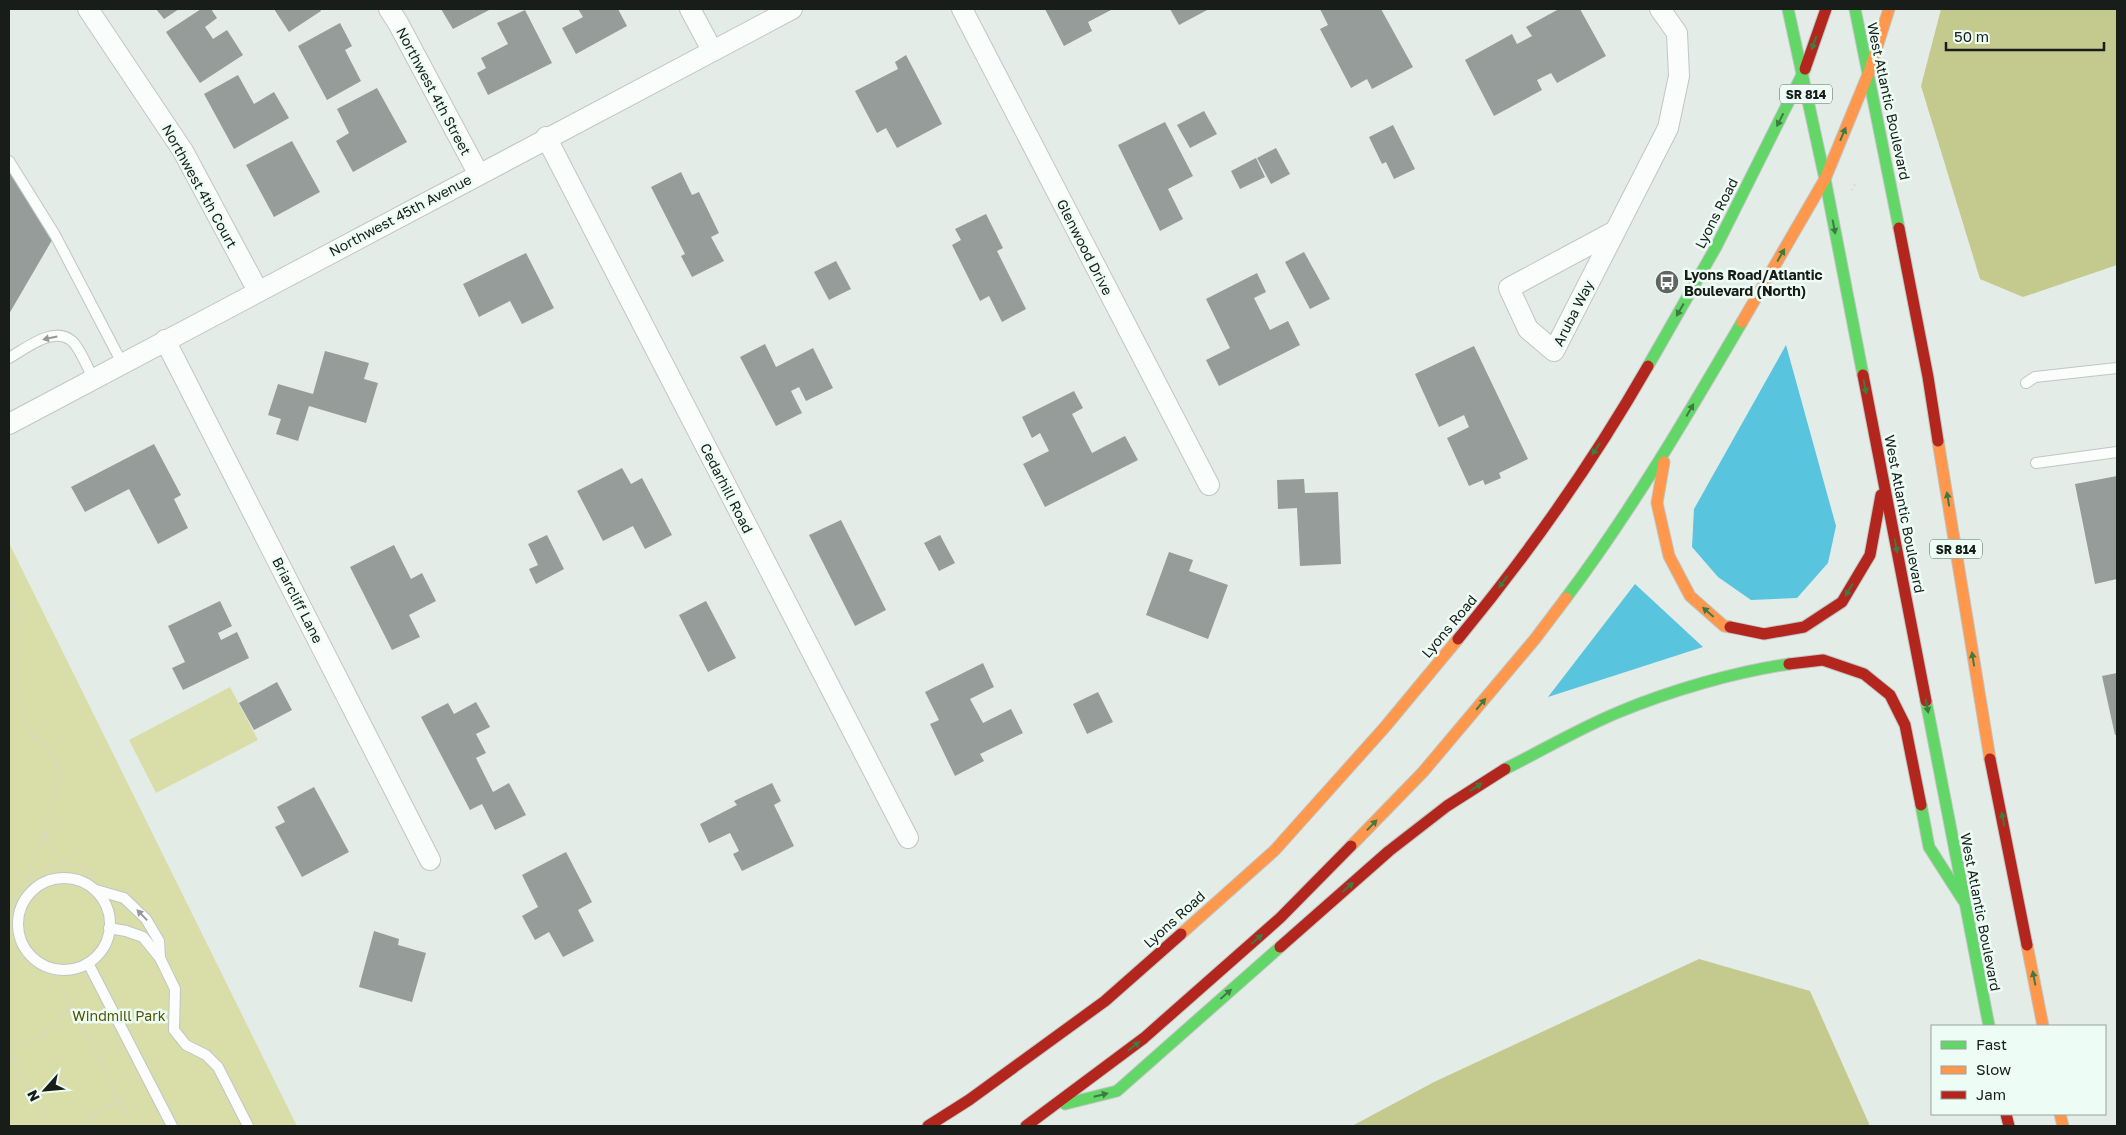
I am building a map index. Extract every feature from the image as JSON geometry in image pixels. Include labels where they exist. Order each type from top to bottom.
[{"type":"main road","name":"West Atlantic Boulevard","points":[[1788,9],[1825,180],[1884,478],[1963,900],[1989,1025]]},
{"type":"main road","name":"Lyons Road","points":[[928,1126],[969,1100],[1105,1001],[1275,850],[1385,727],[1495,594],[1568,493],[1630,397],[1716,247],[1802,77],[1826,9]]},
{"type":"main road","name":"West Atlantic Boulevard","points":[[1854,9],[1870,72],[1928,377],[1982,716],[2043,1025]]},
{"type":"main road","points":[[1026,1126],[1144,1038],[1280,918],[1423,772],[1535,639],[1604,548],[1666,452],[1825,180],[1870,72],[1889,9]]},
{"type":"main road","points":[[1666,452],[1657,503],[1669,556],[1690,596],[1724,626],[1764,634],[1804,627],[1842,602],[1870,555],[1884,478]]},
{"type":"main road","points":[[1053,1106],[1117,1090],[1389,851],[1447,806],[1499,772],[1619,712],[1700,684],[1762,668],[1823,660],[1864,674],[1890,695],[1905,725],[1930,847],[1963,900]]},
{"type":"street","name":"Northwest 4th Court","points":[[88,9],[183,151],[258,291]]},
{"type":"street","name":"Northwest 4th Street","points":[[388,9],[398,23],[478,173]]},
{"type":"street","points":[[690,9],[712,50]]},
{"type":"street","name":"Northwest 45th Avenue","points":[[9,424],[478,173],[792,9]]},
{"type":"street","name":"Glenwood Drive","points":[[962,9],[1209,485]]},
{"type":"street","name":"Aruba Way","points":[[1615,231],[1509,288],[1528,330],[1554,351],[1668,128],[1679,76],[1677,33],[1660,9]]},
{"type":"street","name":"Cedarhill Road","points":[[546,137],[908,838]]},
{"type":"street","name":"Briarcliff Lane","points":[[165,340],[430,860]]},
{"type":"lane","points":[[9,161],[55,235],[122,363]]},
{"type":"lane","points":[[9,358],[49,336],[62,336],[72,342],[94,378]]},
{"type":"lane","points":[[2026,383],[2035,377],[2117,368]]},
{"type":"lane","points":[[2036,463],[2117,452]]},
{"type":"lane","points":[[96,890],[108,911],[109,928],[104,946],[97,955],[88,963],[77,968],[54,968],[32,957],[25,948],[20,936],[20,913],[24,902],[40,884],[63,878],[75,879],[86,883],[96,890],[124,898],[146,919],[159,940],[160,958]]},
{"type":"lane","points":[[109,928],[126,931],[143,938],[160,958],[175,988],[174,1030],[186,1045],[206,1055],[218,1067],[248,1126]]},
{"type":"lane","points":[[88,963],[172,1126]]},
{"type":"path","points":[[9,598],[14,607],[17,623],[17,686],[20,707],[27,726],[52,755],[59,768],[55,802],[45,833],[27,868],[24,884]]},
{"type":"path","points":[[45,833],[49,845],[69,865]]},
{"type":"path","points":[[9,900],[14,897]]},
{"type":"path","points":[[9,934],[14,938]]},
{"type":"path","points":[[9,963],[24,955]]},
{"type":"path","points":[[9,1046],[38,1039],[58,1021],[62,1013],[71,1004]]},
{"type":"path","points":[[9,1052],[48,1126]]},
{"type":"path","points":[[82,1126],[85,1120],[120,1101]]},
{"type":"path","points":[[92,1117],[93,1126]]},
{"type":"green space","points":[[1941,9],[2117,9],[2117,265],[2023,297],[1980,279],[1921,86]]},
{"type":"green space","name":"Windmill Park","points":[[9,543],[297,1126],[9,1126]]},
{"type":"green space","points":[[230,687],[258,740],[156,793],[129,740]]},
{"type":"green space","points":[[1699,959],[1810,991],[1870,1126],[1352,1126],[1434,1082]]},
{"type":"water","points":[[1786,345],[1836,526],[1828,563],[1797,598],[1751,600],[1718,577],[1692,547],[1694,509]]},
{"type":"water","points":[[1635,584],[1703,647],[1548,697]]},
{"type":"building","points":[[156,9],[179,9],[164,19]]},
{"type":"building","points":[[201,9],[211,9],[217,18],[205,27],[213,39],[227,30],[243,55],[200,83],[166,32]]},
{"type":"building","points":[[274,9],[320,9],[321,11],[289,32]]},
{"type":"building","points":[[441,9],[491,9],[453,29]]},
{"type":"building","points":[[578,9],[618,9],[627,26],[576,54],[562,28],[583,17]]},
{"type":"building","points":[[1045,9],[1113,9],[1088,22],[1092,31],[1064,46]]},
{"type":"building","points":[[1170,9],[1209,9],[1179,25]]},
{"type":"building","points":[[1320,9],[1381,9],[1413,67],[1372,89],[1367,79],[1351,88],[1320,29],[1328,25]]},
{"type":"building","points":[[1559,9],[1580,9],[1606,56],[1557,83],[1551,73],[1537,80],[1542,90],[1494,116],[1465,60],[1512,34],[1517,44],[1532,36],[1526,27]]},
{"type":"building","points":[[525,10],[552,63],[488,95],[477,73],[486,68],[481,58],[508,44],[497,23]]},
{"type":"building","points":[[340,23],[352,46],[345,50],[361,81],[327,100],[298,46]]},
{"type":"building","points":[[906,55],[942,124],[897,148],[886,128],[877,133],[855,91],[898,69],[895,62]]},
{"type":"building","points":[[238,75],[254,104],[274,92],[289,118],[234,149],[204,94]]},
{"type":"building","points":[[377,88],[407,142],[353,172],[336,141],[349,133],[337,109]]},
{"type":"building","points":[[1204,111],[1217,134],[1190,148],[1177,125]]},
{"type":"building","points":[[1165,122],[1193,176],[1168,189],[1183,219],[1160,231],[1118,145]]},
{"type":"building","points":[[1393,125],[1415,169],[1394,179],[1386,162],[1382,164],[1369,137]]},
{"type":"building","points":[[292,141],[320,192],[274,217],[246,165]]},
{"type":"building","points":[[1276,148],[1290,174],[1271,184],[1257,158]]},
{"type":"building","points":[[1256,158],[1265,177],[1240,189],[1231,171]]},
{"type":"building","points":[[9,161],[55,235],[9,314]]},
{"type":"building","points":[[681,172],[692,195],[699,192],[719,233],[711,237],[724,261],[692,277],[681,256],[685,254],[651,187]]},
{"type":"building","points":[[986,214],[1003,248],[997,251],[1026,309],[1002,322],[989,296],[980,301],[952,245],[961,240],[955,229]]},
{"type":"building","points":[[1304,252],[1330,299],[1310,309],[1285,262]]},
{"type":"building","points":[[526,253],[554,308],[522,324],[510,301],[479,317],[463,284]]},
{"type":"building","points":[[836,261],[851,289],[829,300],[814,272]]},
{"type":"building","points":[[1257,273],[1266,292],[1254,298],[1270,330],[1288,321],[1300,345],[1219,386],[1206,360],[1230,348],[1206,299]]},
{"type":"building","points":[[765,344],[776,367],[813,348],[833,388],[806,401],[799,387],[791,391],[802,413],[776,426],[740,357]]},
{"type":"building","points":[[1474,346],[1528,459],[1499,473],[1501,478],[1485,485],[1483,480],[1469,486],[1447,438],[1469,427],[1464,415],[1439,427],[1415,374]]},
{"type":"building","points":[[325,351],[369,363],[364,379],[378,383],[366,423],[309,406],[298,441],[276,434],[281,419],[268,415],[278,384],[313,394]]},
{"type":"building","points":[[1074,391],[1083,408],[1072,414],[1092,453],[1125,436],[1138,460],[1045,507],[1023,464],[1049,451],[1040,433],[1032,438],[1022,417]]},
{"type":"building","points":[[154,444],[181,495],[174,499],[188,528],[158,544],[129,489],[85,512],[71,487]]},
{"type":"building","points":[[622,468],[631,484],[642,478],[672,535],[645,549],[633,526],[603,541],[577,491]]},
{"type":"building","points":[[2117,476],[2117,579],[2095,584],[2075,484]]},
{"type":"building","points":[[1304,479],[1305,493],[1338,492],[1341,564],[1300,566],[1297,508],[1278,509],[1277,480]]},
{"type":"building","points":[[841,520],[886,610],[855,626],[809,535]]},
{"type":"building","points":[[547,535],[564,569],[536,584],[529,569],[538,565],[528,544]]},
{"type":"building","points":[[940,535],[955,563],[939,571],[924,543]]},
{"type":"building","points":[[394,545],[411,579],[422,573],[436,601],[409,615],[420,637],[392,650],[350,567]]},
{"type":"building","points":[[1169,552],[1193,560],[1189,571],[1228,585],[1208,639],[1146,615]]},
{"type":"building","points":[[220,601],[232,626],[218,633],[221,640],[237,632],[249,658],[183,690],[172,668],[185,662],[168,626]]},
{"type":"building","points":[[706,601],[736,658],[708,672],[679,615]]},
{"type":"building","points":[[983,663],[994,687],[970,699],[983,723],[1011,709],[1023,733],[980,754],[984,761],[955,776],[930,724],[939,720],[925,692]]},
{"type":"building","points":[[2117,673],[2117,734],[2115,735],[2102,676]]},
{"type":"building","points":[[277,682],[292,710],[254,730],[239,703]]},
{"type":"building","points":[[1098,692],[1113,722],[1087,734],[1073,704]]},
{"type":"building","points":[[476,702],[490,727],[476,734],[486,753],[476,758],[493,792],[509,783],[526,815],[495,830],[482,804],[470,810],[421,717],[448,703],[454,714]]},
{"type":"building","points":[[772,783],[781,801],[774,805],[794,846],[742,871],[733,854],[739,851],[730,833],[709,843],[700,824],[737,805],[734,801]]},
{"type":"building","points":[[314,787],[349,852],[302,877],[275,827],[285,822],[277,807]]},
{"type":"building","points":[[566,852],[592,902],[578,910],[594,941],[563,957],[549,932],[535,940],[522,916],[538,907],[522,875]]},
{"type":"building","points":[[374,931],[399,939],[398,945],[426,953],[412,1002],[359,987]]},
{"type":"traffic: fast","points":[[1788,9],[1825,179],[1863,375]]},
{"type":"traffic: fast","points":[[1855,9],[1899,228]]},
{"type":"traffic: fast","points":[[1648,366],[1716,247],[1805,69]]},
{"type":"traffic: fast","points":[[1566,598],[1636,497],[1742,322]]},
{"type":"traffic: fast","points":[[1505,769],[1590,725],[1638,704],[1724,677],[1789,664]]},
{"type":"traffic: fast","points":[[1926,701],[1989,1025]]},
{"type":"traffic: fast","points":[[1921,805],[1929,847],[1963,900]]},
{"type":"traffic: fast","points":[[1065,1104],[1117,1091],[1280,947]]},
{"type":"traffic: slow","points":[[1742,322],[1825,179],[1869,72],[1889,9]]},
{"type":"traffic: slow","points":[[1938,441],[1990,759]]},
{"type":"traffic: slow","points":[[1664,462],[1657,503],[1669,556],[1690,596],[1724,626],[1730,627]]},
{"type":"traffic: slow","points":[[1351,846],[1423,772],[1535,639],[1566,598]]},
{"type":"traffic: slow","points":[[1181,934],[1275,850],[1385,727],[1458,639]]},
{"type":"traffic: slow","points":[[2027,945],[2043,1025]]},
{"type":"traffic: slow","points":[[2060,1115],[2063,1126]]},
{"type":"traffic: jam","points":[[1805,69],[1826,9]]},
{"type":"traffic: jam","points":[[1899,228],[1928,377],[1938,441]]},
{"type":"traffic: jam","points":[[1458,639],[1510,574],[1559,506],[1605,437],[1648,366]]},
{"type":"traffic: jam","points":[[1863,375],[1926,701]]},
{"type":"traffic: jam","points":[[1730,627],[1764,634],[1804,627],[1842,602],[1870,555],[1881,495]]},
{"type":"traffic: jam","points":[[1789,664],[1823,660],[1864,674],[1890,695],[1905,725],[1921,805]]},
{"type":"traffic: jam","points":[[1990,759],[2027,945]]},
{"type":"traffic: jam","points":[[1280,947],[1389,851],[1447,806],[1505,769]]},
{"type":"traffic: jam","points":[[1026,1126],[1144,1038],[1280,918],[1351,846]]},
{"type":"traffic: jam","points":[[928,1126],[969,1100],[1105,1001],[1181,934]]},
{"type":"traffic: jam","points":[[2006,1115],[2009,1126]]},
{"type":"place","name":"Lyons Road/Atlantic Boulevard (North)","points":[[1667,282]]}]
